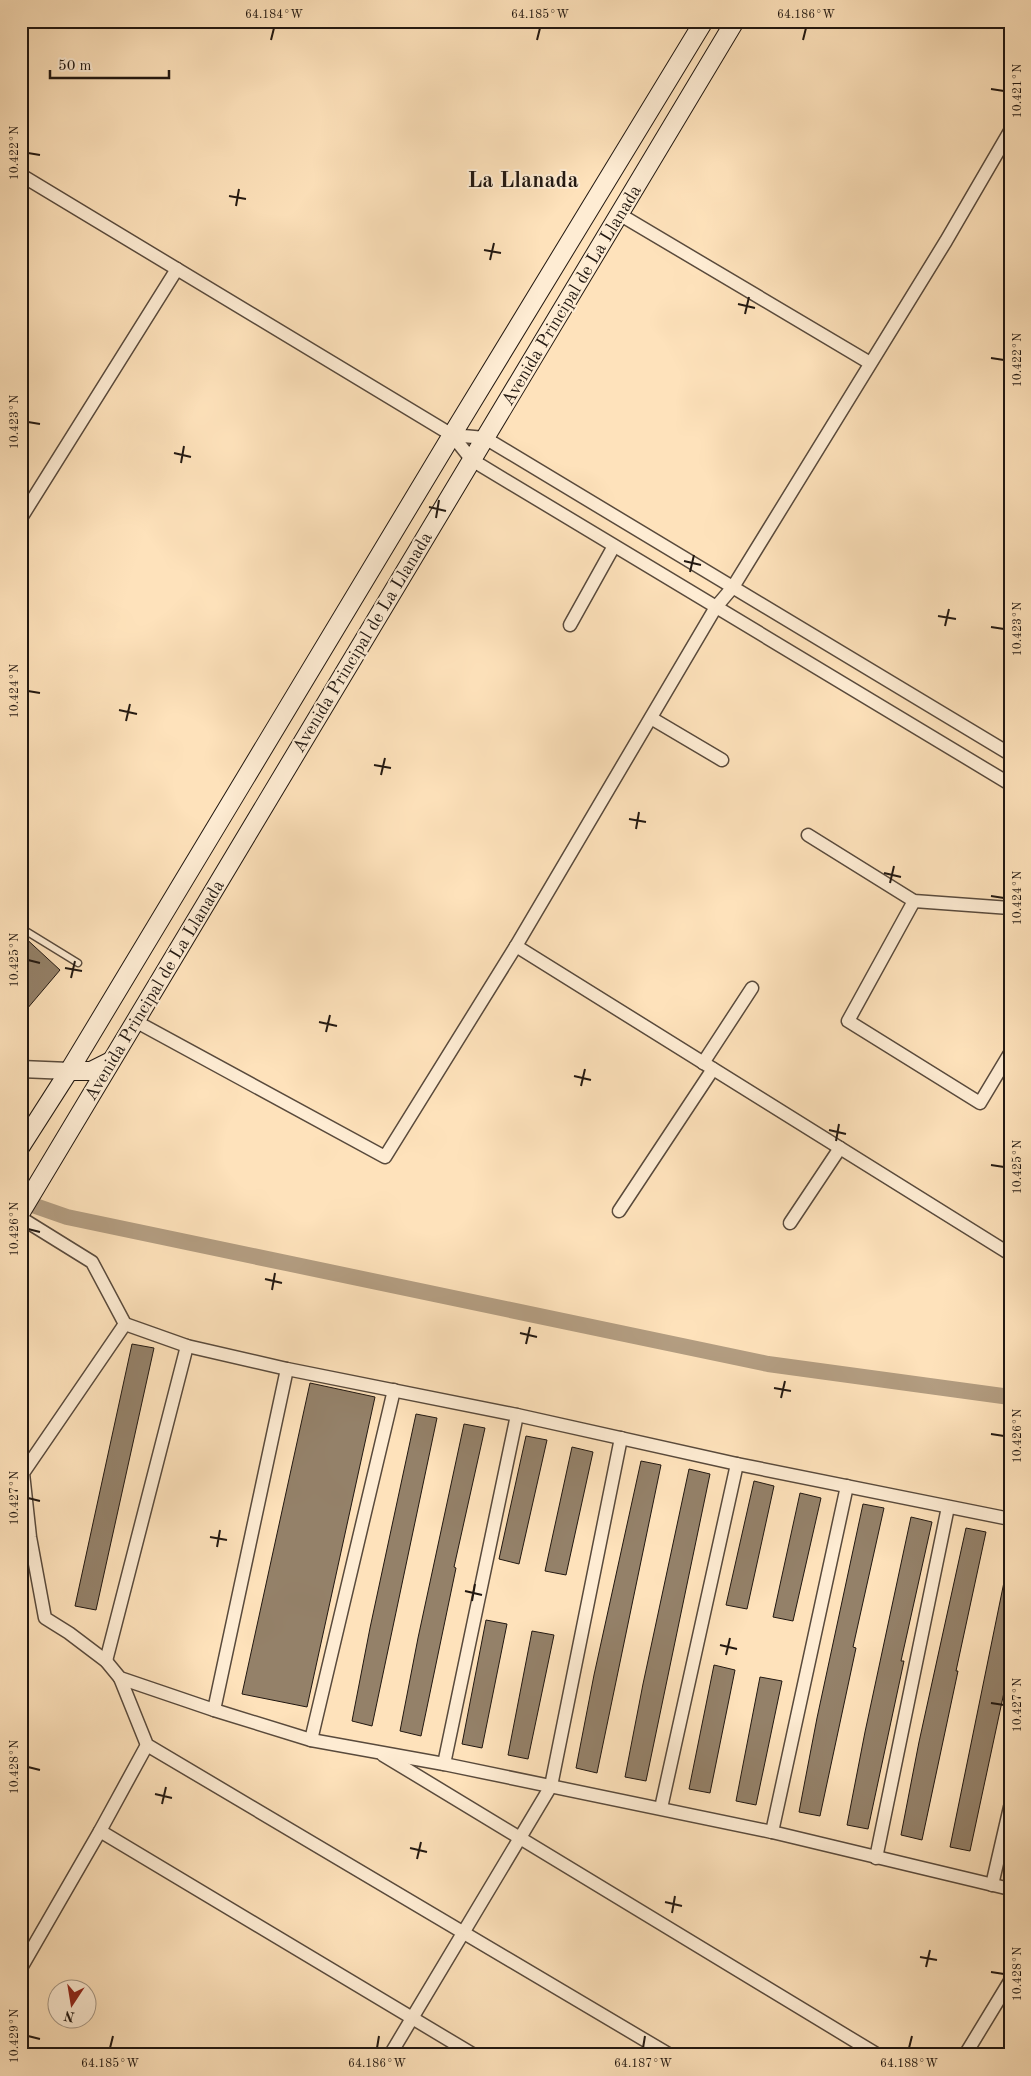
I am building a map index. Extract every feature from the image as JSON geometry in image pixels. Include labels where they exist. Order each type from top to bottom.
[{"type":"main road","name":"Avenida Principal de La Llanada","points":[[21,1146],[69,1071],[704,21]]},
{"type":"main road","name":"Avenida Principal de La Llanada","points":[[21,1212],[735,21]]},
{"type":"main road","points":[[69,1071],[91,1071],[111,1061]]},
{"type":"main road","points":[[69,1071],[82,1083],[86,1104]]},
{"type":"street","points":[[135,1021],[385,1157],[516,946],[716,607],[733,587],[946,241],[1010,131]]},
{"type":"street","points":[[21,175],[452,435],[472,460],[1010,784]]},
{"type":"street","points":[[619,214],[870,364]]},
{"type":"street","points":[[21,518],[177,269]]},
{"type":"street","points":[[452,435],[485,438],[1010,754]]},
{"type":"street","points":[[570,625],[614,546]]},
{"type":"street","points":[[650,718],[722,760]]},
{"type":"street","points":[[808,835],[914,901],[1010,908]]},
{"type":"street","points":[[914,901],[848,1021],[980,1103],[1010,1053]]},
{"type":"street","points":[[516,946],[1010,1254]]},
{"type":"street","points":[[619,1211],[708,1066],[752,988]]},
{"type":"street","points":[[21,1069],[69,1071]]},
{"type":"street","points":[[790,1224],[840,1148]]},
{"type":"street","points":[[21,1218],[92,1262],[125,1324],[187,1346],[287,1369],[394,1390],[737,1464],[1010,1519]]},
{"type":"street","points":[[125,1324],[23,1473],[30,1537],[45,1618],[69,1633],[106,1662],[120,1678],[147,1745],[670,2055]]},
{"type":"street","points":[[106,1662],[187,1346]]},
{"type":"street","points":[[214,1710],[287,1369]]},
{"type":"street","points":[[311,1740],[394,1390]]},
{"type":"street","points":[[444,1764],[517,1416]]},
{"type":"street","points":[[390,2055],[551,1786],[621,1438]]},
{"type":"street","points":[[660,1808],[737,1464]]},
{"type":"street","points":[[772,1832],[847,1486]]},
{"type":"street","points":[[876,1858],[948,1507]]},
{"type":"street","points":[[120,1678],[311,1740],[444,1764],[660,1808],[772,1832],[1010,1889]]},
{"type":"street","points":[[21,1968],[147,1745]]},
{"type":"street","points":[[376,1752],[878,2055]]},
{"type":"street","points":[[992,1884],[1010,1807]]},
{"type":"street","points":[[100,1831],[474,2055]]},
{"type":"street","points":[[965,2055],[1010,1981]]},
{"type":"lane","points":[[21,928],[78,963]]},
{"type":"building","points":[[21,934],[60,970],[21,1016]]},
{"type":"building","points":[[132,1344],[154,1348],[96,1610],[75,1606]]},
{"type":"building","points":[[310,1383],[375,1397],[307,1707],[242,1694]]},
{"type":"building","points":[[416,1414],[437,1418],[372,1726],[352,1721]]},
{"type":"building","points":[[464,1424],[485,1428],[454,1567],[456,1568],[421,1736],[400,1731]]},
{"type":"building","points":[[526,1436],[547,1440],[519,1564],[499,1559]]},
{"type":"building","points":[[572,1447],[593,1452],[566,1575],[545,1571]]},
{"type":"building","points":[[641,1461],[661,1465],[597,1773],[576,1768],[594,1675]]},
{"type":"building","points":[[689,1469],[710,1474],[646,1781],[625,1777]]},
{"type":"building","points":[[754,1481],[774,1486],[747,1609],[726,1605]]},
{"type":"building","points":[[800,1493],[821,1498],[793,1621],[773,1617]]},
{"type":"building","points":[[863,1504],[884,1508],[853,1647],[856,1648],[820,1816],[799,1812],[817,1718]]},
{"type":"building","points":[[911,1517],[932,1522],[901,1661],[904,1661],[868,1829],[847,1825]]},
{"type":"building","points":[[966,1528],[986,1532],[922,1840],[901,1835],[919,1742]]},
{"type":"building","points":[[1004,1582],[1010,1582],[1010,1656],[1004,1683],[1006,1683],[970,1851],[950,1847]]},
{"type":"building","points":[[486,1620],[507,1624],[482,1748],[462,1744]]},
{"type":"building","points":[[532,1631],[554,1635],[528,1759],[508,1755]]},
{"type":"building","points":[[714,1665],[735,1670],[710,1793],[689,1789]]},
{"type":"building","points":[[760,1677],[782,1681],[756,1805],[736,1801]]},
{"type":"waterway","points":[[21,1201],[67,1217],[768,1364],[1010,1397]]},
{"type":"district","name":"La Llanada","points":[[523,179]]}]
